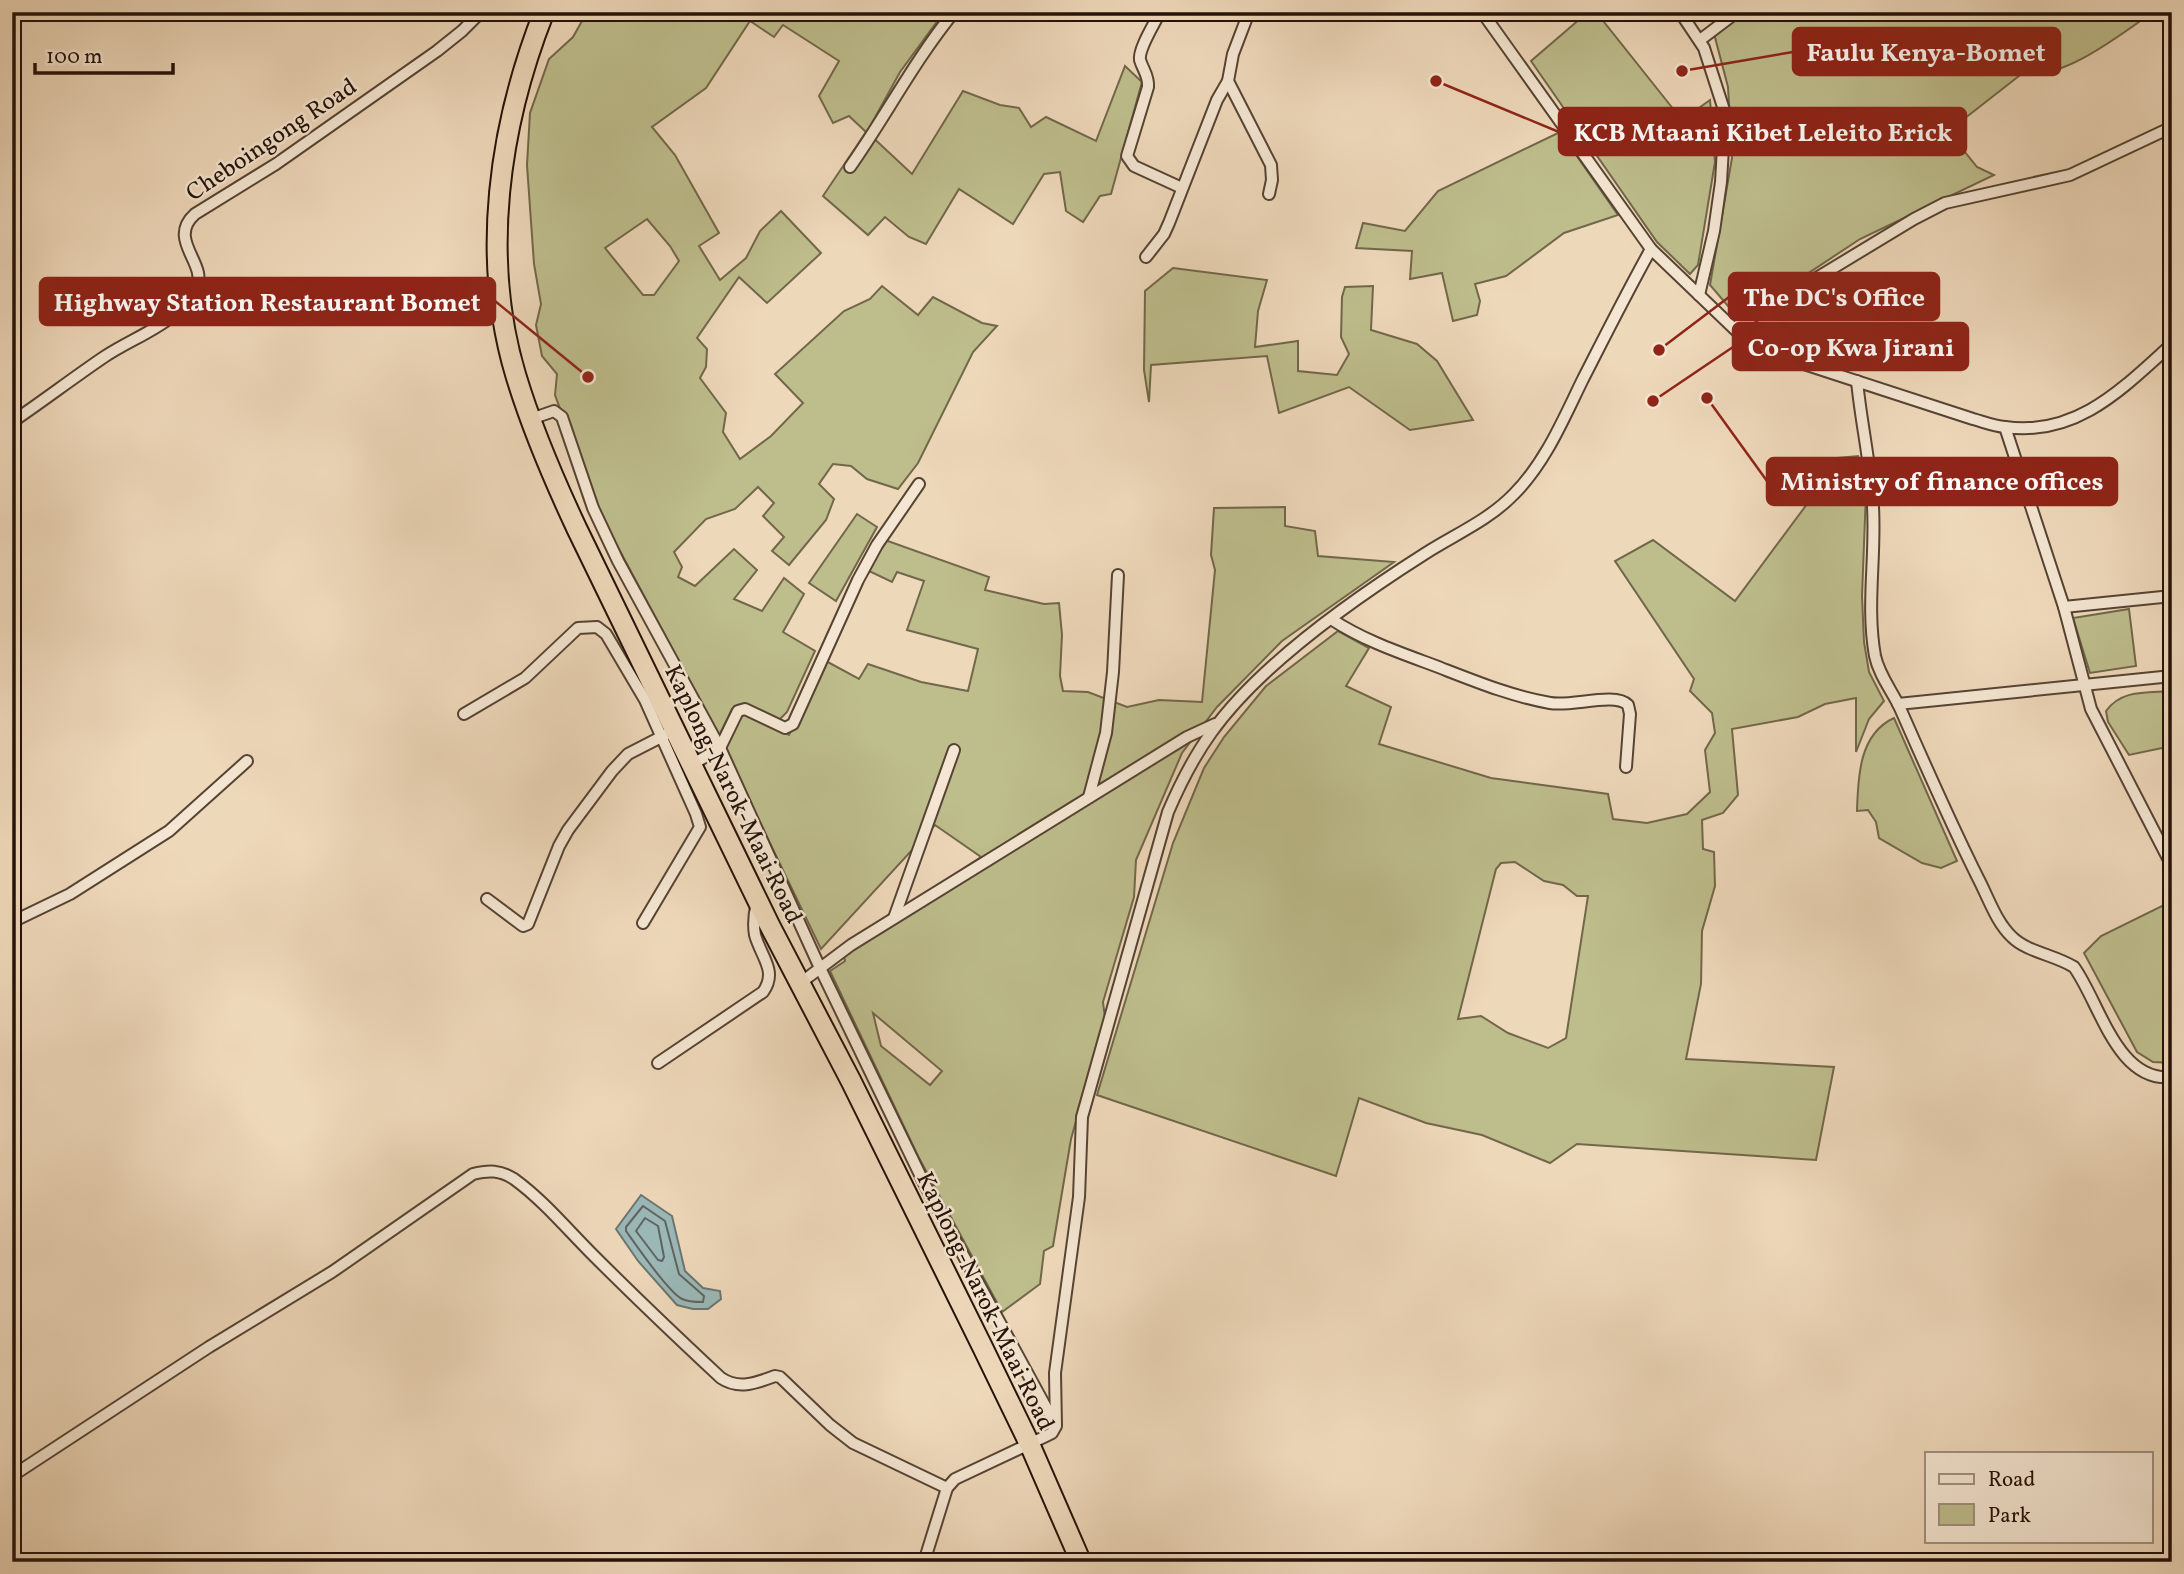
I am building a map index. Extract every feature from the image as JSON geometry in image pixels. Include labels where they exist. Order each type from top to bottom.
[{"type":"highway","name":"Kaplong-Narok-Maai Road","points":[[544,12],[510,116],[501,171],[497,242],[505,328],[516,377],[559,491],[668,733],[693,764],[799,984],[851,1081],[1030,1445],[1078,1556]]},
{"type":"street","name":"Cheboingong Road","points":[[12,422],[103,358],[173,317],[198,283],[198,271],[188,251],[185,236],[187,224],[195,214],[295,151],[437,51],[462,32],[481,12]]},
{"type":"street","points":[[850,167],[913,67],[954,12]]},
{"type":"street","points":[[1160,12],[1141,52],[1140,60],[1148,76],[1149,87],[1127,156],[1135,166],[1182,188]]},
{"type":"street","points":[[1146,257],[1164,234],[1217,100],[1228,81],[1233,54],[1249,12]]},
{"type":"street","points":[[1482,12],[1651,249],[1749,343],[1773,356],[2005,427],[2050,425],[2083,415],[2106,400],[2172,344]]},
{"type":"street","points":[[1680,12],[1700,40],[1720,93],[1725,129],[1714,231],[1699,295]]},
{"type":"street","points":[[1700,40],[1737,12]]},
{"type":"street","points":[[1228,81],[1271,165],[1269,194]]},
{"type":"street","points":[[1734,328],[1945,203],[2070,175],[2172,127]]},
{"type":"street","points":[[925,1562],[947,1488],[955,1479],[1030,1445],[1052,1433],[1056,1426],[1055,1373],[1079,1197],[1082,1117],[1168,812],[1189,766],[1221,721],[1279,660],[1347,605],[1416,559],[1497,511],[1516,492],[1535,469],[1550,444],[1651,249]]},
{"type":"street","points":[[1857,381],[1873,509],[1871,609],[1876,660],[2001,923],[2020,944],[2063,960],[2074,967],[2119,1047],[2135,1068],[2152,1077],[2172,1077]]},
{"type":"street","points":[[531,419],[554,411],[559,413],[593,508],[618,561],[720,748],[820,968],[925,1185],[1056,1426]]},
{"type":"street","points":[[2005,427],[2064,607],[2097,724],[2172,866]]},
{"type":"street","points":[[559,491],[583,480]]},
{"type":"street","points":[[693,764],[720,748],[738,711],[746,709],[785,727],[793,724],[858,580],[877,545],[919,484]]},
{"type":"street","points":[[1089,797],[1106,733],[1113,672],[1118,575]]},
{"type":"street","points":[[2064,607],[2172,596]]},
{"type":"street","points":[[1331,619],[1366,639],[1519,697],[1570,705],[1608,699],[1625,702],[1630,714],[1626,767]]},
{"type":"street","points":[[464,714],[525,678],[578,628],[597,626],[606,634],[668,733],[700,827],[643,923]]},
{"type":"street","points":[[1898,704],[2172,676]]},
{"type":"street","points":[[799,984],[894,918],[1187,737],[1221,721]]},
{"type":"street","points":[[487,899],[526,926],[568,830],[628,754],[668,733]]},
{"type":"street","points":[[894,918],[954,750]]},
{"type":"street","points":[[12,922],[70,894],[169,831],[247,761]]},
{"type":"street","points":[[658,1063],[763,992],[770,982],[769,970],[756,937],[753,920],[758,900]]},
{"type":"street","points":[[12,1476],[209,1347],[332,1272],[473,1174],[486,1170],[497,1171],[513,1179],[539,1201],[721,1378],[739,1385],[780,1377],[853,1443],[947,1488]]},
{"type":"street","points":[[904,1192],[925,1185]]},
{"type":"green space","points":[[587,12],[944,12],[900,72],[867,132],[912,174],[963,91],[1000,105],[1019,108],[1031,127],[1046,117],[1096,141],[1125,66],[1142,82],[1111,194],[1100,196],[1083,222],[1066,211],[1060,172],[1044,174],[1013,224],[959,189],[926,244],[909,237],[885,217],[868,235],[823,196],[866,132],[849,116],[833,123],[819,96],[839,61],[783,25],[774,37],[750,21],[706,88],[652,127],[675,155],[719,233],[699,246],[720,280],[746,258],[760,231],[781,211],[821,253],[767,303],[739,277],[697,338],[707,349],[706,367],[700,378],[726,413],[723,432],[740,459],[771,436],[803,403],[775,374],[844,311],[870,299],[882,286],[918,315],[933,297],[982,323],[997,326],[973,352],[918,463],[898,489],[867,479],[851,466],[833,464],[819,484],[834,499],[826,520],[789,565],[772,551],[784,537],[763,516],[774,503],[758,487],[735,509],[706,519],[674,552],[682,567],[678,577],[695,586],[734,549],[757,570],[734,599],[762,611],[784,578],[804,594],[783,632],[815,651],[787,712],[779,720],[742,705],[732,709],[719,736],[597,508],[555,395],[557,374],[542,356],[536,325],[541,304],[534,264],[527,165],[530,113],[549,59],[573,37]],"holes":[[[647,219],[679,261],[654,295],[643,295],[605,248]]]},
{"type":"green space","points":[[1588,12],[1596,12],[1682,120],[1710,100],[1715,162],[1698,265],[1690,274],[1657,242],[1531,61]]},
{"type":"green space","points":[[1728,12],[2153,12],[2109,43],[2073,63],[2039,73],[2024,72],[1955,126],[1953,137],[1977,167],[1994,175],[1860,239],[1739,319],[1710,285],[1732,158],[1728,87],[1712,26]]},
{"type":"green space","points":[[1560,132],[1618,215],[1564,233],[1506,276],[1475,284],[1480,301],[1477,315],[1453,321],[1442,273],[1410,279],[1412,251],[1356,248],[1363,223],[1405,231],[1438,191]]},
{"type":"green space","points":[[1173,268],[1267,280],[1258,311],[1255,347],[1298,341],[1298,371],[1337,375],[1349,354],[1341,337],[1342,297],[1345,287],[1373,286],[1371,330],[1417,344],[1437,361],[1473,420],[1410,430],[1349,387],[1279,413],[1267,356],[1151,365],[1149,402],[1144,370],[1145,291]]},
{"type":"green space","points":[[1858,456],[1866,492],[1862,596],[1864,642],[1869,672],[1884,701],[1869,719],[1856,752],[1856,698],[1825,704],[1798,717],[1732,729],[1738,795],[1723,813],[1702,820],[1703,849],[1714,852],[1715,886],[1702,931],[1701,984],[1686,1059],[1834,1067],[1816,1160],[1577,1144],[1550,1163],[1482,1135],[1426,1123],[1359,1098],[1336,1176],[1097,1095],[1173,843],[1204,768],[1224,737],[1266,686],[1338,631],[1369,648],[1346,686],[1391,707],[1379,744],[1491,778],[1608,794],[1613,819],[1647,823],[1687,814],[1710,792],[1705,750],[1715,733],[1712,713],[1690,691],[1694,679],[1615,561],[1653,540],[1735,601],[1816,492],[1827,459]],"holes":[[[1515,862],[1544,881],[1563,885],[1577,896],[1588,896],[1566,1038],[1548,1048],[1508,1033],[1481,1016],[1458,1019],[1496,869],[1501,863]]]},
{"type":"green space","points":[[1285,507],[1285,526],[1315,531],[1318,556],[1394,562],[1282,641],[1217,707],[1182,753],[1136,860],[1134,897],[1103,1002],[1105,1018],[1071,1139],[1053,1246],[1044,1251],[1040,1284],[1002,1312],[918,1156],[830,971],[845,961],[842,947],[981,857],[935,825],[821,949],[724,748],[740,716],[745,714],[789,735],[824,660],[859,679],[868,664],[921,682],[968,691],[978,649],[907,630],[924,581],[897,572],[892,582],[869,571],[885,540],[989,577],[985,590],[1044,604],[1059,603],[1062,635],[1060,676],[1063,691],[1088,692],[1127,707],[1159,700],[1202,702],[1215,570],[1211,555],[1214,508]],"holes":[[[873,1013],[942,1071],[930,1085],[881,1046]]]},
{"type":"green space","points":[[857,514],[877,527],[836,601],[809,583]]},
{"type":"green space","points":[[2129,609],[2136,666],[2090,673],[2073,618]]},
{"type":"green space","points":[[2172,691],[2172,746],[2129,755],[2108,722],[2106,711],[2112,704],[2127,696]]},
{"type":"green space","points":[[1894,718],[1957,861],[1941,868],[1922,863],[1879,838],[1876,822],[1868,810],[1857,811],[1858,784],[1867,745],[1882,725]]},
{"type":"green space","points":[[2172,901],[2172,1063],[2153,1062],[2137,1052],[2084,953],[2101,936]]},
{"type":"water","points":[[641,1195],[672,1216],[685,1271],[703,1288],[720,1291],[721,1299],[708,1309],[677,1305],[638,1261],[616,1229]]},
{"type":"place","name":"Faulu Kenya-Bomet","points":[[1682,71]]},
{"type":"place","name":"KCB Mtaani Kibet Leleito Erick","points":[[1436,81]]},
{"type":"place","name":"The DC's Office","points":[[1659,350]]},
{"type":"place","name":"Highway Station Restaurant Bomet","points":[[588,377]]},
{"type":"place","name":"Ministry of finance offices","points":[[1707,398]]},
{"type":"place","name":"Co-op Kwa Jirani","points":[[1653,401]]}]
